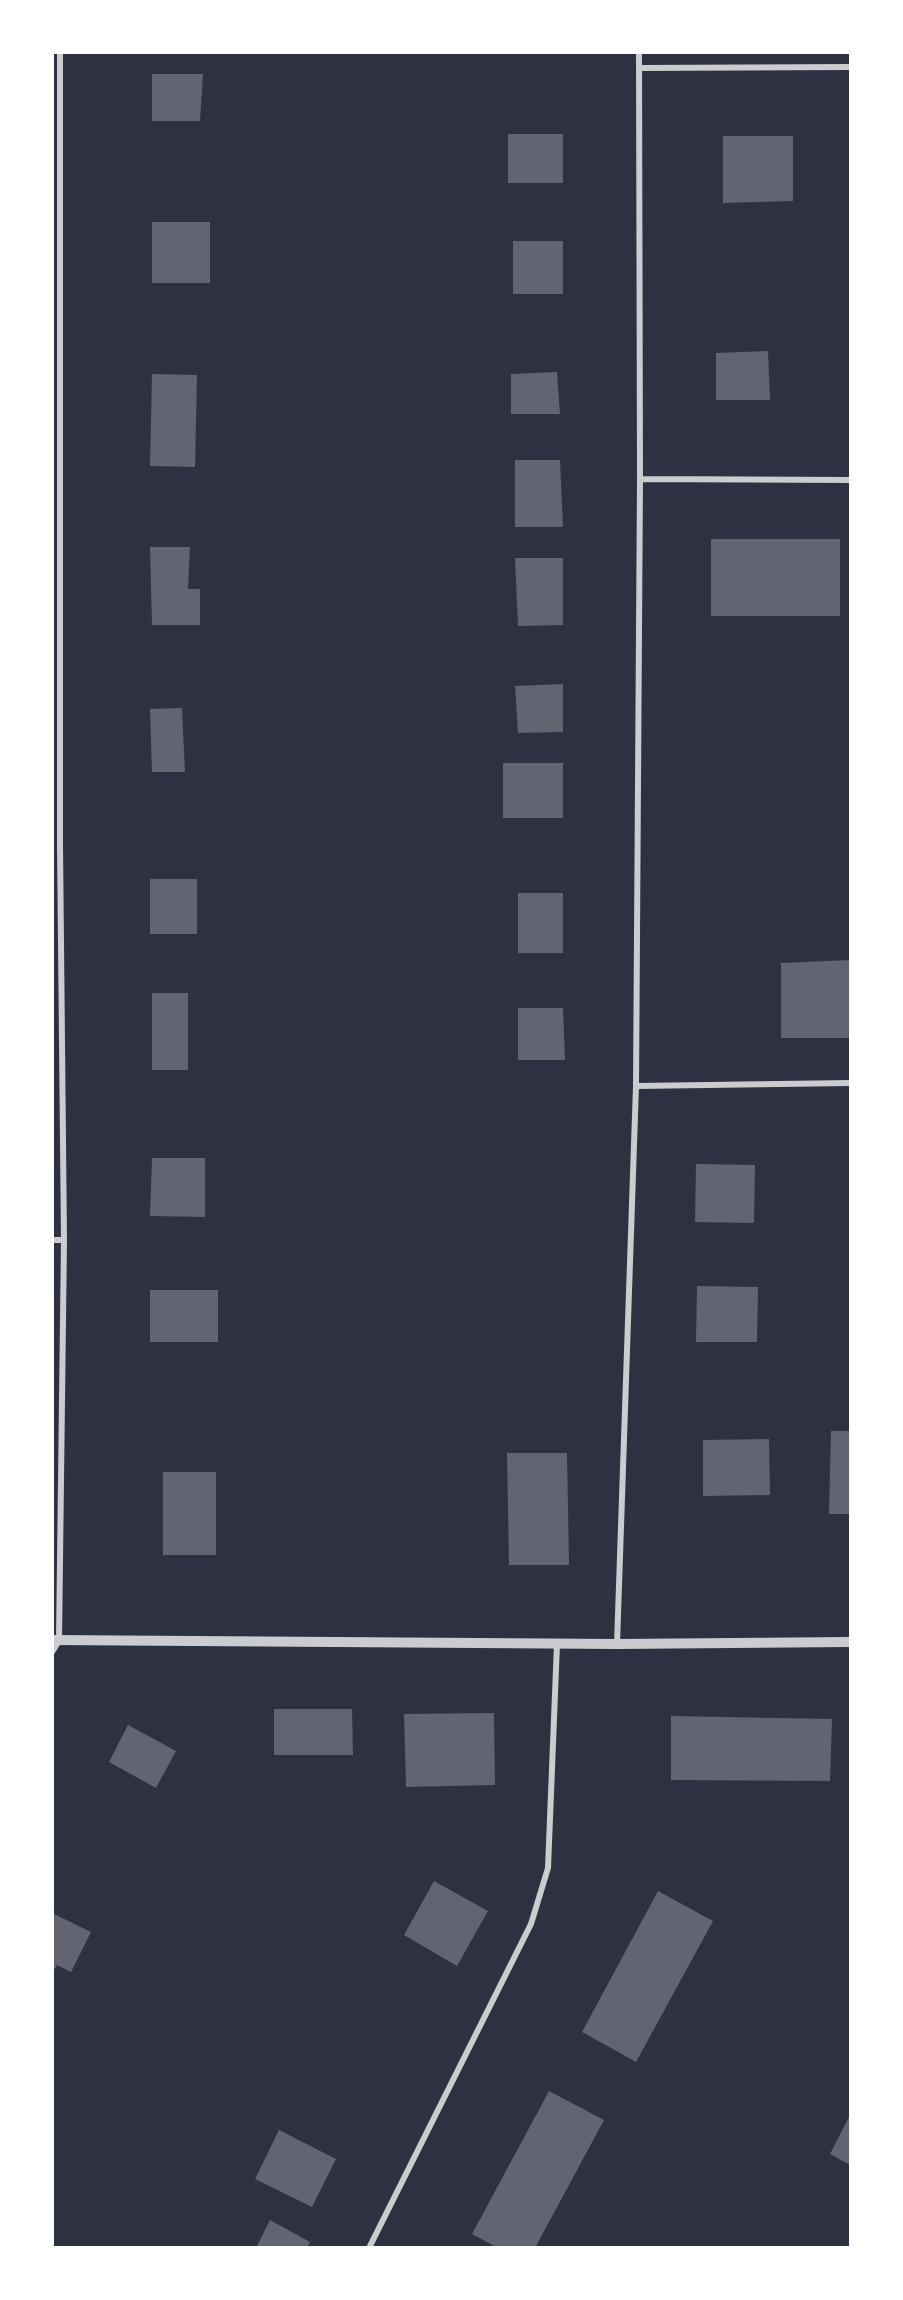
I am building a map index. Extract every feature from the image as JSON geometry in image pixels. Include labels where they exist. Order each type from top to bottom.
[{"type":"street","points":[[52,1652],[56,1641],[64,1240],[56,844],[56,67],[60,52]]},
{"type":"street","points":[[617,1644],[636,1086],[640,479],[639,52]]},
{"type":"street","points":[[640,68],[850,67]]},
{"type":"street","points":[[640,479],[850,480]]},
{"type":"street","points":[[636,1086],[850,1083]]},
{"type":"street","points":[[52,1239],[64,1240]]},
{"type":"street","points":[[56,1641],[557,1644],[850,1642]]},
{"type":"street","points":[[369,2247],[531,1924],[548,1868],[557,1644]]},
{"type":"building","points":[[152,74],[203,74],[200,121],[152,121]]},
{"type":"building","points":[[508,134],[563,134],[563,183],[508,183]]},
{"type":"building","points":[[723,136],[793,136],[793,201],[723,203]]},
{"type":"building","points":[[152,222],[210,222],[210,283],[152,283]]},
{"type":"building","points":[[513,241],[563,241],[563,294],[513,294]]},
{"type":"building","points":[[768,351],[770,400],[716,400],[716,353]]},
{"type":"building","points":[[557,372],[560,414],[511,414],[511,374]]},
{"type":"building","points":[[152,374],[197,375],[195,467],[150,466]]},
{"type":"building","points":[[515,460],[560,460],[563,527],[515,527]]},
{"type":"building","points":[[711,539],[840,539],[840,616],[711,616]]},
{"type":"building","points":[[150,547],[190,547],[188,589],[200,589],[200,625],[152,625]]},
{"type":"building","points":[[515,558],[563,558],[563,625],[518,626]]},
{"type":"building","points":[[563,684],[563,732],[518,733],[515,686]]},
{"type":"building","points":[[182,708],[185,772],[152,772],[150,709]]},
{"type":"building","points":[[503,763],[563,763],[563,818],[503,818]]},
{"type":"building","points":[[150,879],[197,879],[197,934],[150,934]]},
{"type":"building","points":[[518,893],[563,893],[563,953],[518,953]]},
{"type":"building","points":[[850,960],[850,1038],[781,1038],[781,963]]},
{"type":"building","points":[[152,993],[188,993],[188,1070],[152,1070]]},
{"type":"building","points":[[518,1008],[563,1008],[565,1060],[518,1060]]},
{"type":"building","points":[[152,1158],[205,1158],[205,1217],[150,1216]]},
{"type":"building","points":[[696,1164],[755,1165],[754,1223],[695,1222]]},
{"type":"building","points":[[697,1286],[758,1287],[757,1342],[696,1342]]},
{"type":"building","points":[[150,1290],[218,1290],[218,1342],[150,1342]]},
{"type":"building","points":[[831,1431],[850,1431],[850,1514],[829,1514]]},
{"type":"building","points":[[769,1439],[770,1495],[703,1496],[703,1440]]},
{"type":"building","points":[[507,1453],[567,1453],[569,1565],[509,1565]]},
{"type":"building","points":[[163,1472],[216,1472],[216,1555],[163,1555]]},
{"type":"building","points":[[274,1709],[352,1709],[353,1755],[274,1755]]},
{"type":"building","points":[[494,1713],[495,1785],[406,1787],[404,1714]]},
{"type":"building","points":[[671,1716],[832,1719],[830,1781],[671,1780]]},
{"type":"building","points":[[128,1725],[176,1751],[156,1788],[109,1762]]},
{"type":"building","points":[[434,1881],[488,1911],[457,1966],[404,1935]]},
{"type":"building","points":[[658,1891],[713,1921],[636,2062],[582,2032]]},
{"type":"building","points":[[52,1913],[91,1932],[71,1972],[57,1965],[52,1973]]},
{"type":"building","points":[[549,2091],[604,2120],[535,2248],[498,2248],[472,2234]]},
{"type":"building","points":[[850,2115],[850,2165],[830,2154]]},
{"type":"building","points":[[279,2130],[336,2159],[312,2207],[255,2179]]},
{"type":"building","points":[[270,2220],[310,2242],[307,2248],[256,2248]]}]
